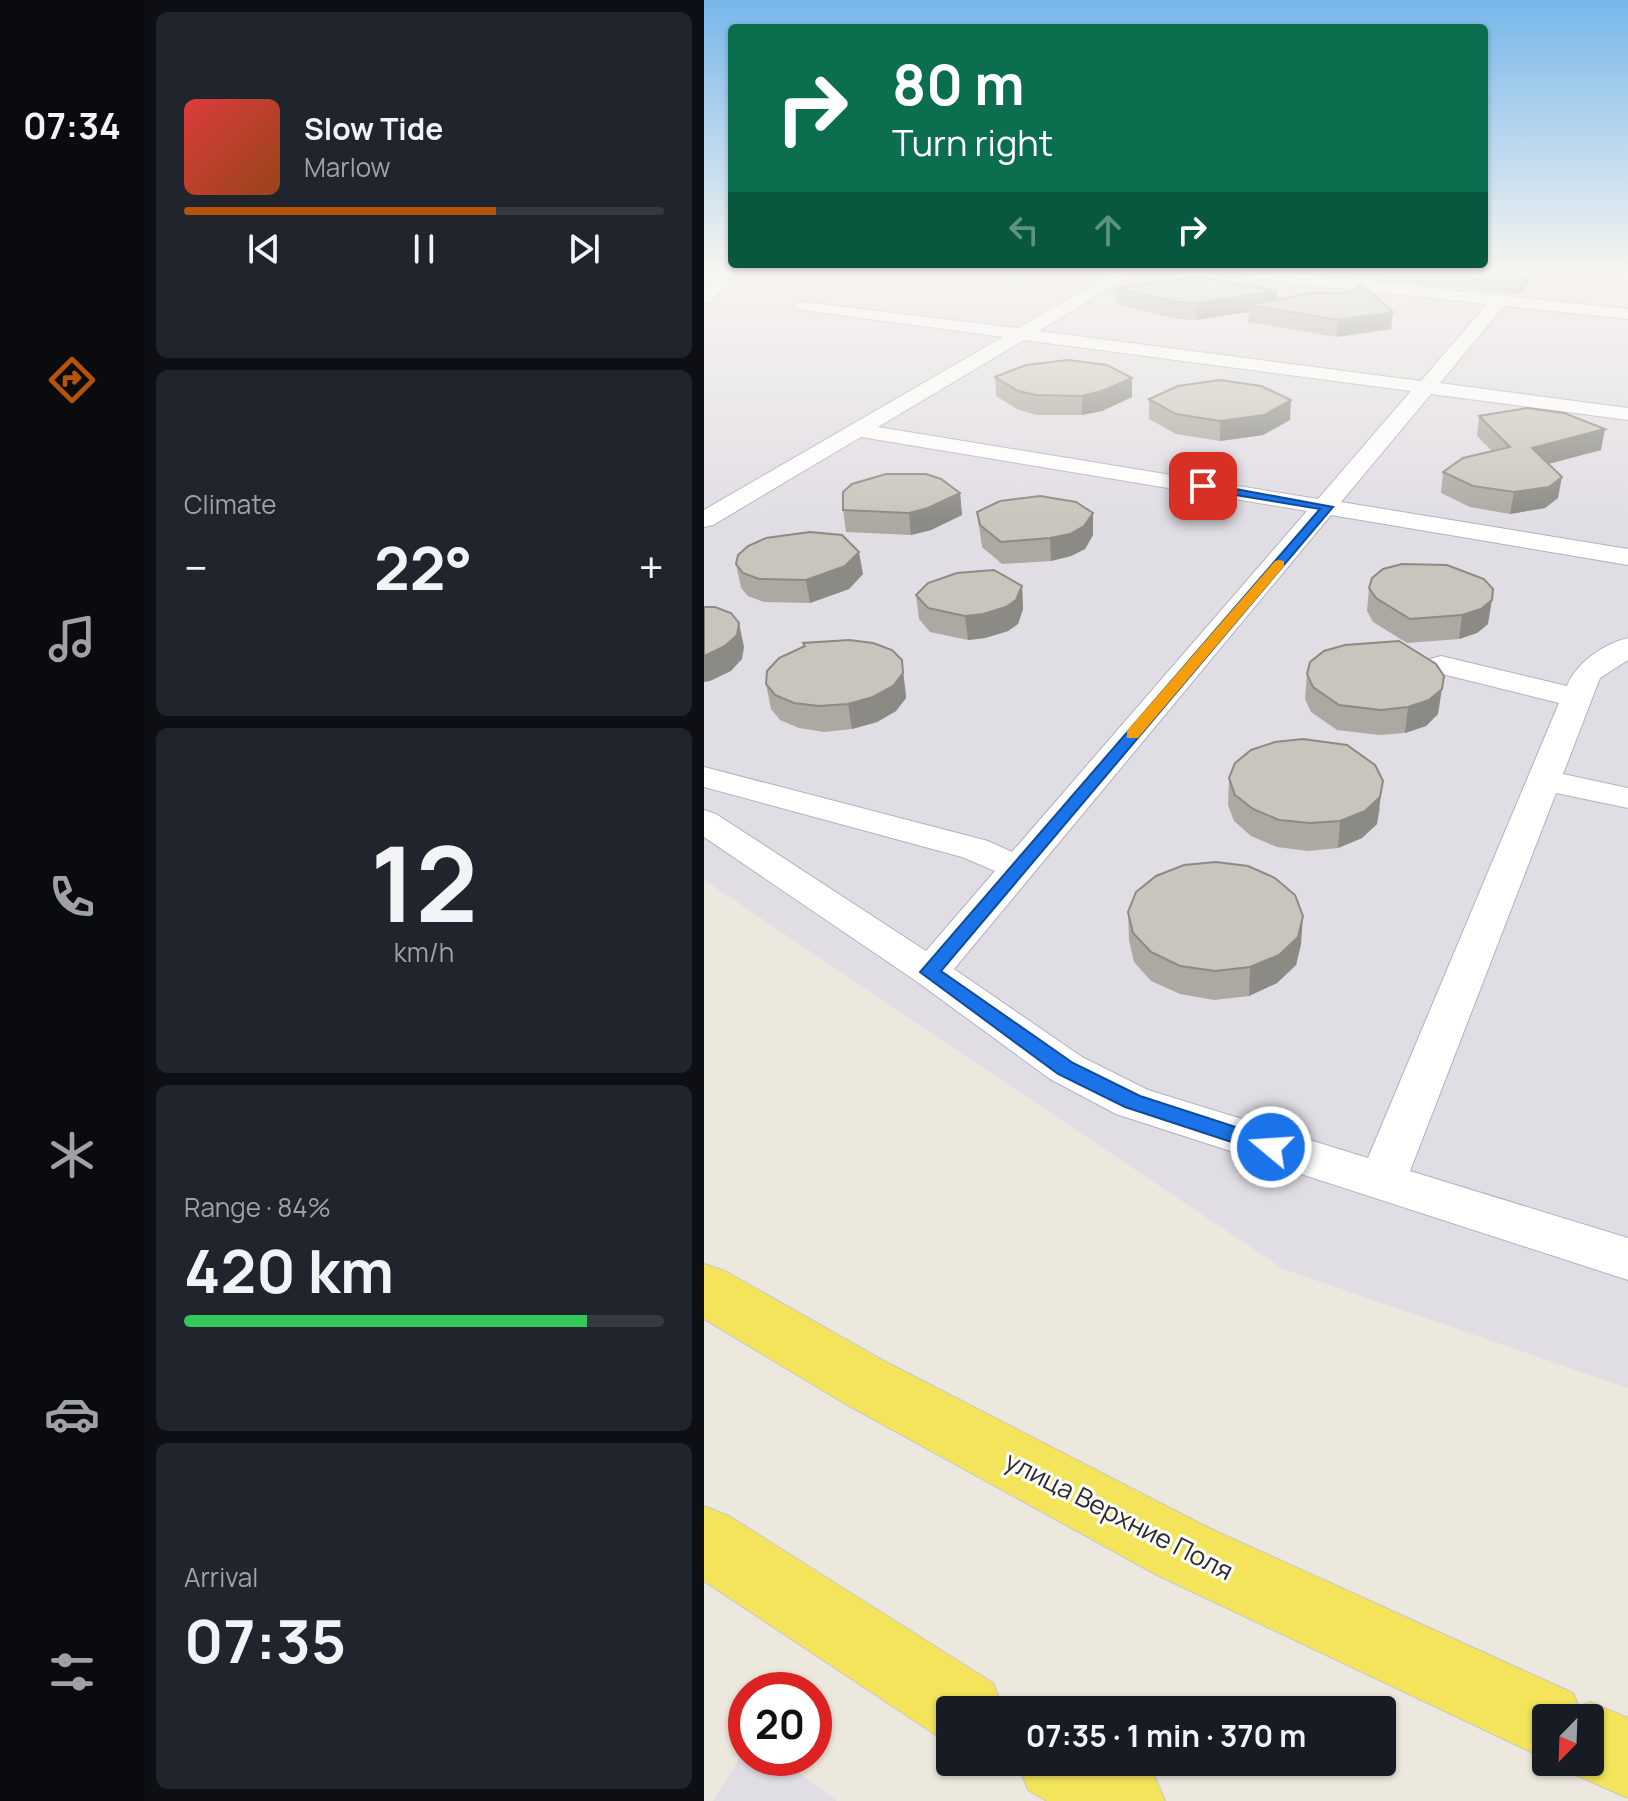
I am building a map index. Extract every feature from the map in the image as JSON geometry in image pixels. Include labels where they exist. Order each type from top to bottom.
[{"type":"main road","name":"улица Верхние Поля","points":[[704,1289],[864,1382],[1182,1551],[1532,1714]]},
{"type":"main road","points":[[704,1540],[944,1696]]},
{"type":"main road","points":[[1604,1748],[1628,1759]]},
{"type":"main road","points":[[1081,1776],[1125,1801]]},
{"type":"lane","points":[[709,516],[986,354]]},
{"type":"lane","points":[[1173,354],[1628,414]]},
{"type":"lane","points":[[930,972],[1328,507],[1453,354]]},
{"type":"lane","points":[[860,430],[1628,557]]},
{"type":"lane","points":[[1382,1182],[1587,673],[1628,647]]},
{"type":"lane","points":[[1441,665],[1498,681],[1576,697]]},
{"type":"lane","points":[[704,777],[975,849],[1018,868]]},
{"type":"lane","points":[[1542,780],[1628,798]]},
{"type":"lane","points":[[704,821],[930,972],[1066,1068],[1132,1102],[1628,1259]]},
{"type":"shaded area","points":[[704,354],[1628,354],[1628,1388],[1283,1269],[704,880]]},
{"type":"shaded area","points":[[729,1776],[803,1776],[837,1801],[713,1801]]},
{"type":"building","points":[[1068,360],[1107,365],[1132,378],[1082,396],[1036,395],[1018,391],[995,377],[1026,365]]},
{"type":"building","points":[[1220,380],[1261,386],[1291,400],[1264,415],[1220,421],[1176,414],[1149,399],[1178,386]]},
{"type":"building","points":[[1527,408],[1564,413],[1605,429],[1532,448],[1562,477],[1549,487],[1514,492],[1473,486],[1443,472],[1463,458],[1510,447],[1479,416]]},
{"type":"building","points":[[886,474],[926,474],[941,479],[960,493],[909,513],[843,510],[843,492],[852,484]]},
{"type":"building","points":[[1040,496],[1076,502],[1093,513],[1084,526],[1070,534],[1050,538],[1001,542],[980,525],[977,512],[1000,501]]},
{"type":"building","points":[[810,532],[842,535],[859,552],[845,566],[806,580],[759,579],[743,573],[736,564],[738,555],[748,546],[766,538]]},
{"type":"building","points":[[1402,564],[1447,565],[1484,579],[1493,589],[1492,600],[1481,609],[1462,615],[1410,619],[1376,598],[1369,588],[1372,578],[1383,569]]},
{"type":"building","points":[[994,570],[1022,586],[1016,600],[1006,607],[965,616],[928,608],[916,595],[928,583],[957,573]]},
{"type":"building","points":[[704,607],[731,613],[739,623],[737,635],[725,646],[704,656]]},
{"type":"building","points":[[849,640],[873,643],[892,650],[902,660],[903,673],[893,686],[873,697],[848,704],[819,706],[794,703],[775,695],[766,684],[767,671],[779,658],[805,646],[803,643]]},
{"type":"building","points":[[1399,641],[1436,664],[1444,676],[1442,689],[1429,700],[1408,707],[1381,710],[1339,705],[1313,687],[1307,674],[1310,662],[1324,651],[1345,645]]},
{"type":"building","points":[[1303,739],[1347,745],[1375,765],[1383,781],[1380,797],[1365,811],[1340,821],[1310,823],[1279,820],[1253,809],[1235,795],[1229,778],[1235,763],[1251,750],[1275,742]]},
{"type":"building","points":[[1216,862],[1248,866],[1275,878],[1295,895],[1303,916],[1298,937],[1279,955],[1250,967],[1215,971],[1180,966],[1151,952],[1133,933],[1128,912],[1136,892],[1156,876],[1184,865]]},
{"type":"slow traffic","points":[[1133,734],[1279,563]]},
{"type":"route","points":[[1203,486],[1328,507],[930,972],[1066,1068],[1132,1102],[1271,1147]]}]
